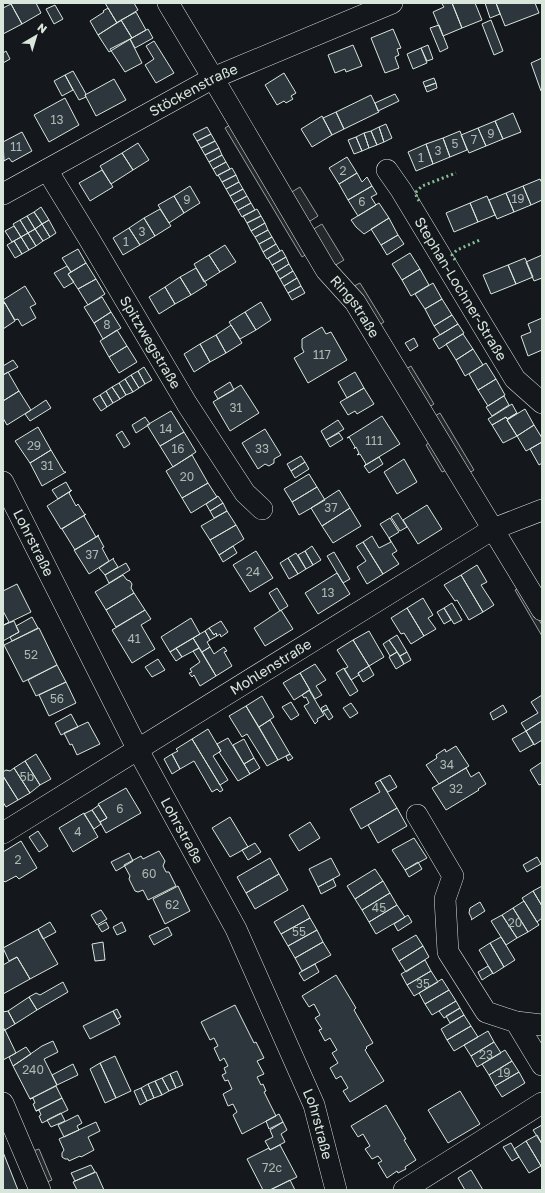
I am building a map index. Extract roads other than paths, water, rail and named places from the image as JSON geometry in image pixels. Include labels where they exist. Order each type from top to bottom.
[{"type":"street","name":"Ringstraße","points":[[168,3],[326,270],[355,302],[542,610]]},
{"type":"street","name":"Stöckenstraße","points":[[3,194],[213,78],[392,3]]},
{"type":"street","name":"Spitzwegstraße","points":[[47,170],[187,404],[245,493],[262,508]]},
{"type":"street","name":"Stephan-Lochner-Straße","points":[[387,170],[401,190],[515,379],[542,403]]},
{"type":"street","name":"Lohrstraße","points":[[3,482],[138,750],[236,929],[314,1105],[336,1190]]},
{"type":"street","name":"Mohlenstraße","points":[[3,833],[493,529],[542,510]]},
{"type":"street","points":[[417,816],[453,876],[445,900],[448,952],[486,1012],[516,1022],[542,1025]]},
{"type":"street","points":[[516,1022],[542,1066]]},
{"type":"street","points":[[404,1190],[542,1103]]},
{"type":"street","points":[[3,1104],[40,1190]]}]
